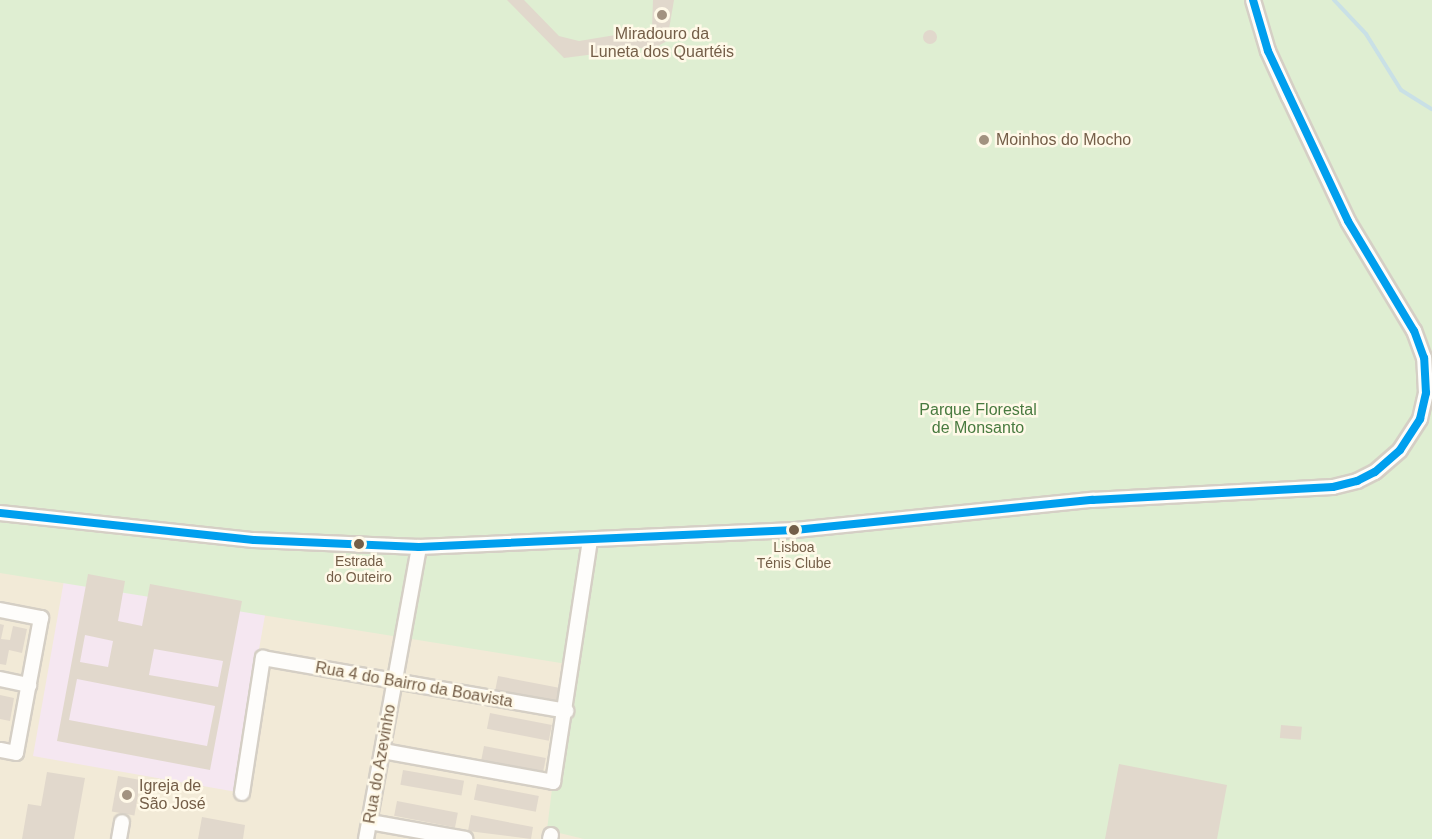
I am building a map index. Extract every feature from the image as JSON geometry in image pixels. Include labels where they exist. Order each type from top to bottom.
[{"type":"street","points":[[0,513],[254,540],[419,547],[795,530],[1092,500],[1333,487],[1357,481],[1388,462],[1408,441],[1425,405],[1426,369],[1420,343],[1348,221],[1268,51],[1253,0]]},
{"type":"street","points":[[383,751],[553,782],[566,711],[590,540]]},
{"type":"street","name":"Rua do Azevinho","points":[[366,839],[419,547]]},
{"type":"street","points":[[0,610],[41,618],[16,753],[0,750]]},
{"type":"street","name":"Rua 4 do Bairro da Boavista","points":[[242,794],[262,658],[566,711]]},
{"type":"street","points":[[0,680],[29,685]]},
{"type":"street","points":[[119,839],[122,822]]},
{"type":"street","points":[[370,822],[465,839]]},
{"type":"shaded area","points":[[0,540],[600,605],[676,839],[0,839]]},
{"type":"shaded area","points":[[66,569],[267,604],[234,792],[33,756]]},
{"type":"green space","name":"Parque Florestal de Monsanto","points":[[0,0],[1432,0],[1432,839],[584,839],[547,830],[567,664],[0,573]]},
{"type":"building","name":"Miradouro da Luneta dos Quartéis","points":[[507,0],[524,0],[559,36],[579,41],[652,29],[653,0],[674,0],[667,41],[658,46],[564,58]]},
{"type":"building","points":[[930,30],[935,32],[937,37],[935,42],[930,44],[925,42],[923,37],[925,32]]},
{"type":"building","name":"Moinhos do Mocho","points":[[984,133],[989,135],[991,140],[989,145],[984,147],[979,145],[977,140],[979,135]]},
{"type":"building","points":[[88,574],[125,581],[118,621],[142,626],[150,584],[242,601],[210,770],[57,741]],"holes":[[[85,635],[113,641],[108,667],[80,662]],[[154,649],[223,661],[218,687],[149,675]],[[77,679],[215,706],[207,746],[69,720]]]},
{"type":"building","points":[[0,624],[4,625],[1,639],[10,640],[13,626],[27,629],[22,653],[9,650],[6,665],[0,664]]},
{"type":"building","points":[[498,676],[559,688],[556,704],[495,692]]},
{"type":"building","points":[[0,695],[14,698],[10,721],[0,719]]},
{"type":"building","points":[[490,713],[552,725],[549,741],[487,729]]},
{"type":"building","points":[[1281,725],[1302,727],[1301,740],[1280,738]]},
{"type":"building","points":[[484,746],[546,758],[543,774],[481,762]]},
{"type":"building","points":[[1119,764],[1227,785],[1217,839],[1105,839]]},
{"type":"building","points":[[403,770],[464,781],[461,796],[400,785]]},
{"type":"building","points":[[47,772],[85,778],[74,839],[22,839],[28,804],[41,806]]},
{"type":"building","name":"Igreja de São José","points":[[118,776],[141,780],[134,815],[112,811]]},
{"type":"building","points":[[477,784],[539,796],[536,812],[474,800]]},
{"type":"building","points":[[397,801],[458,813],[455,828],[394,816]]},
{"type":"building","points":[[471,815],[533,827],[531,839],[468,831]]},
{"type":"building","points":[[202,817],[245,825],[243,839],[198,839]]},
{"type":"waterway","points":[[1334,0],[1366,34],[1401,90],[1432,109]]},
{"type":"transit line","points":[[0,513],[254,540],[419,547],[795,530],[1092,500],[1333,487],[1357,481],[1375,472],[1400,450],[1420,419],[1426,393],[1424,358],[1414,331],[1348,221],[1268,51],[1253,0]]},
{"type":"place","name":"Miradouro da Luneta dos Quartéis","points":[[662,15]]},
{"type":"place","name":"Moinhos do Mocho","points":[[984,140]]},
{"type":"place","name":"Lisboa Ténis Clube","points":[[794,530]]},
{"type":"place","name":"Estrada do Outeiro","points":[[359,544]]},
{"type":"place","name":"Igreja de São José","points":[[127,795]]}]
